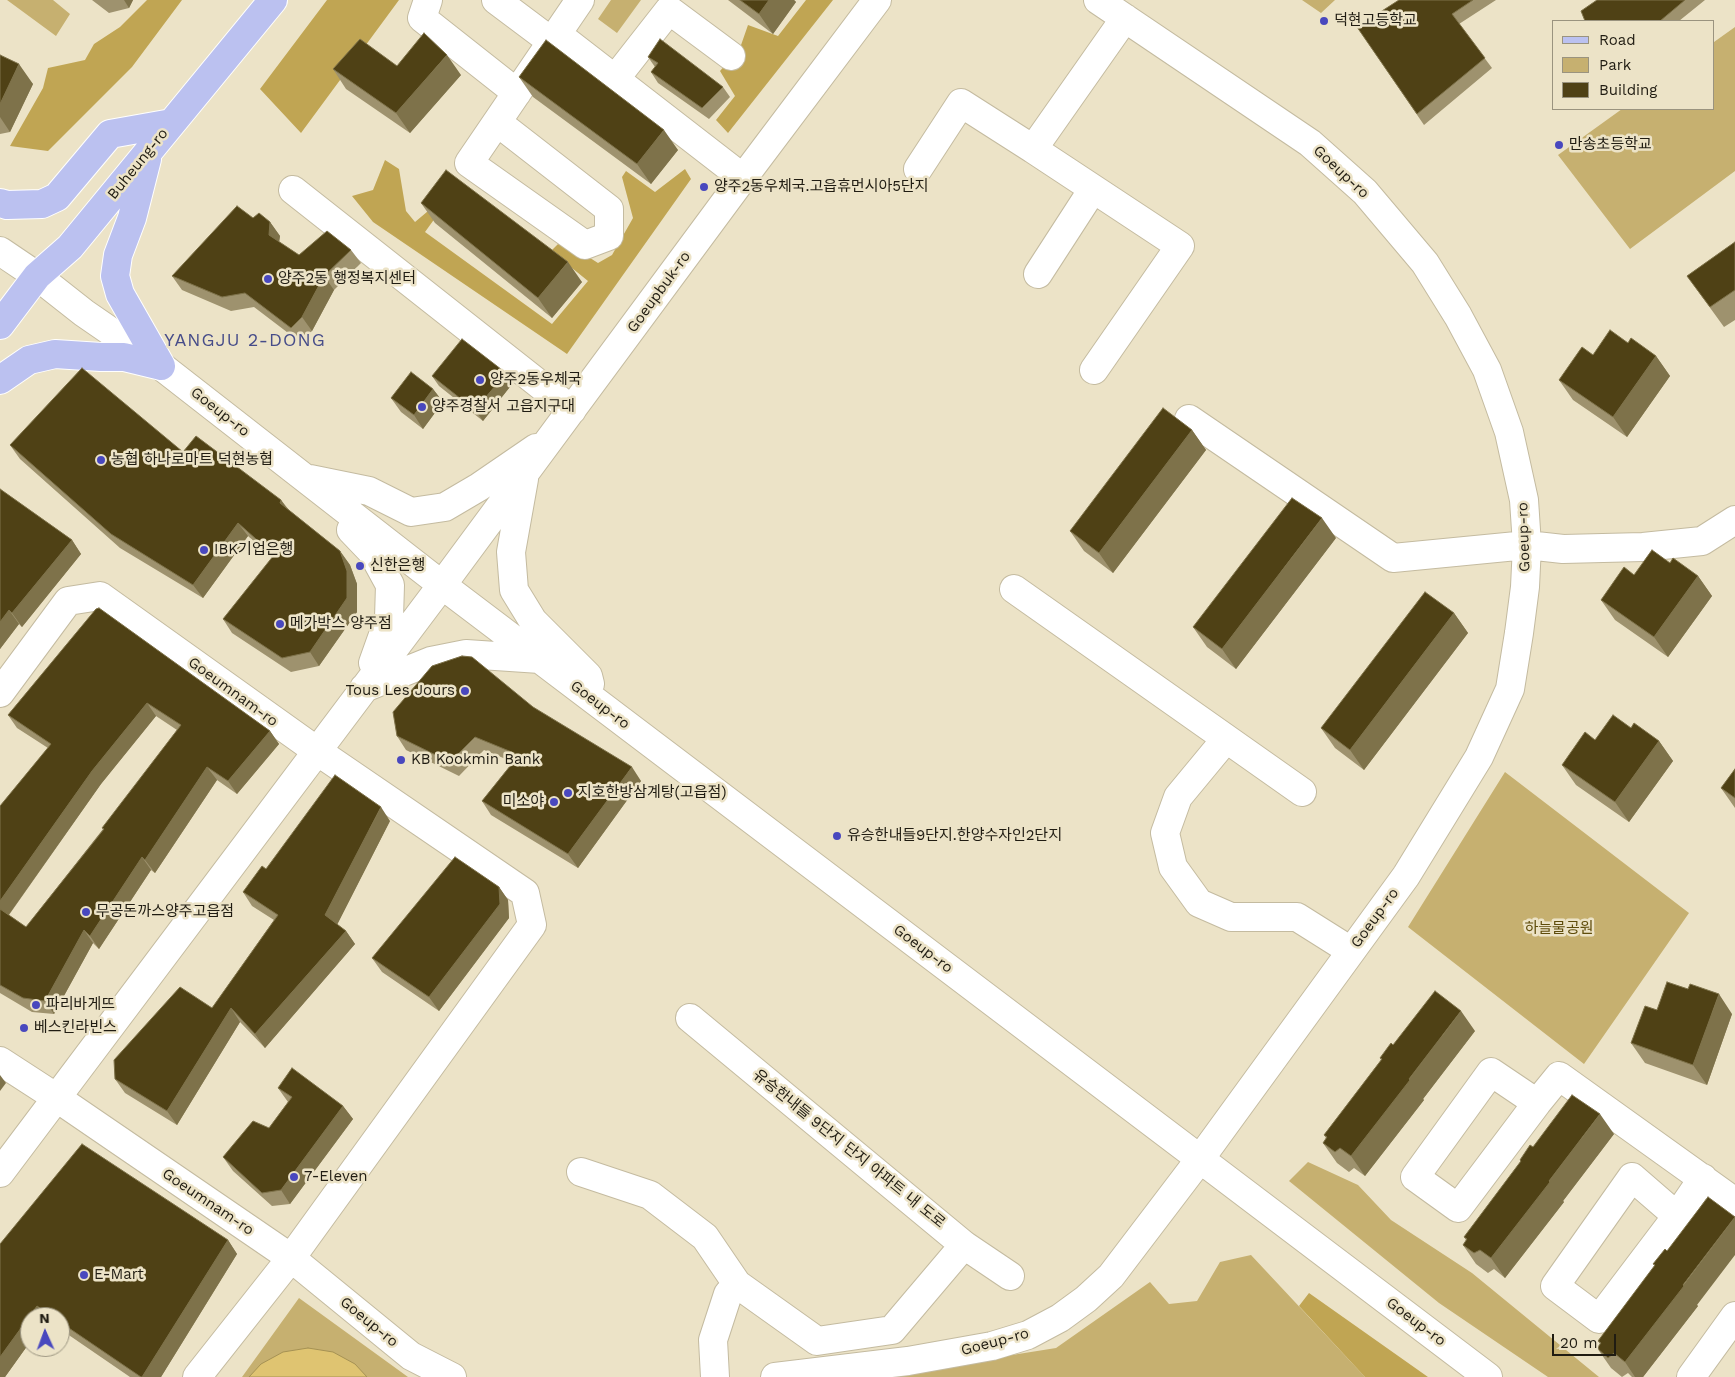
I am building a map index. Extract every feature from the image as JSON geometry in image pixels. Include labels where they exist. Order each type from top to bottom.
[{"type":"main road","name":"Buheung-ro","points":[[0,325],[37,276],[70,247],[272,0]]},
{"type":"main road","points":[[0,203],[7,205],[42,204],[57,197],[110,134],[172,123]]},
{"type":"main road","points":[[149,151],[132,218],[118,255],[114,276],[120,294],[161,366]]},
{"type":"main road","points":[[0,380],[29,360],[55,354],[124,357],[161,366]]},
{"type":"street","points":[[428,0],[422,18],[517,93]]},
{"type":"street","points":[[496,0],[615,79],[743,178]]},
{"type":"street","points":[[497,122],[609,209],[609,236],[585,244],[469,163],[580,0]]},
{"type":"street","name":"Goeupbuk-ro","points":[[442,585],[743,178],[878,0]]},
{"type":"street","name":"Goeup-ro","points":[[775,1377],[908,1361],[992,1346],[1028,1335],[1060,1318],[1086,1299],[1111,1276],[1200,1159],[1406,876],[1479,757],[1510,689],[1520,633],[1527,544],[1524,500],[1509,432],[1487,370],[1458,316],[1425,263],[1365,192],[1310,143],[1098,0]]},
{"type":"street","points":[[615,79],[669,10],[731,56]]},
{"type":"street","points":[[1032,149],[1125,18]]},
{"type":"street","points":[[918,169],[961,104],[1180,246],[1094,370]]},
{"type":"street","points":[[1038,274],[1093,189]]},
{"type":"street","points":[[293,190],[572,410]]},
{"type":"street","name":"Goeup-ro","points":[[0,251],[37,276],[84,313],[161,366],[540,660],[1488,1377]]},
{"type":"street","points":[[1189,418],[1393,558],[1527,544],[1562,548],[1625,548],[1702,541],[1735,520]]},
{"type":"street","points":[[294,470],[370,491],[411,512],[445,507],[553,436]]},
{"type":"street","points":[[294,470],[372,552],[390,585],[389,618],[364,688]]},
{"type":"street","points":[[524,474],[511,552],[514,590],[533,621],[588,676],[594,700]]},
{"type":"street","points":[[0,1173],[442,585]]},
{"type":"street","points":[[1014,590],[1302,792]]},
{"type":"street","name":"Goeumnam-ro","points":[[0,693],[68,601],[100,596],[317,751],[525,893],[532,925],[291,1258],[0,1061]]},
{"type":"street","points":[[364,688],[432,661],[466,654],[540,660]]},
{"type":"street","points":[[1226,738],[1178,797],[1165,834],[1172,867],[1199,903],[1232,917],[1297,917],[1351,951]]},
{"type":"street","name":"유승한내들 9단지 단지 아파트 내 도로","points":[[690,1018],[962,1248],[1010,1276]]},
{"type":"street","points":[[1537,1103],[1491,1072],[1415,1177],[1458,1208],[1559,1076],[1723,1188],[1677,1216],[1599,1319],[1555,1286],[1632,1177],[1677,1216]]},
{"type":"street","points":[[581,1172],[650,1194],[704,1236],[737,1284],[817,1340],[892,1330],[962,1248]]},
{"type":"street","points":[[197,1377],[291,1258]]},
{"type":"street","name":"Goeup-ro","points":[[291,1258],[410,1356],[452,1377]]},
{"type":"street","points":[[715,1377],[714,1340],[728,1294],[737,1284]]},
{"type":"street","points":[[1691,1377],[1735,1316]]},
{"type":"green space","points":[[7,0],[53,0],[70,14],[56,36]]},
{"type":"green space","points":[[611,0],[641,0],[617,33],[598,19]]},
{"type":"green space","points":[[1302,0],[1335,0],[1321,13]]},
{"type":"green space","points":[[1735,27],[1735,171],[1630,249],[1558,155],[1621,110],[1715,110],[1715,41]]},
{"type":"green space","name":"하늘물공원","points":[[1505,772],[1689,913],[1584,1064],[1408,927]]},
{"type":"green space","points":[[1308,1162],[1358,1185],[1391,1220],[1472,1273],[1599,1377],[1548,1377],[1439,1303],[1289,1181]]},
{"type":"green space","points":[[1251,1255],[1365,1377],[874,1377],[1056,1348],[1150,1282],[1169,1304],[1197,1301],[1220,1262]]},
{"type":"green space","points":[[299,1298],[408,1377],[242,1377]]},
{"type":"shaded area","points":[[147,0],[182,0],[132,67],[48,151],[10,146],[43,88],[48,68],[85,60],[94,44],[120,27]]},
{"type":"shaded area","points":[[327,0],[399,0],[301,133],[260,89]]},
{"type":"shaded area","points":[[806,0],[833,0],[728,133],[716,120],[735,96],[720,71],[740,48],[748,25],[778,36]]},
{"type":"shaded area","points":[[385,160],[399,169],[406,211],[415,222],[459,185],[425,232],[552,324],[588,281],[551,251],[562,240],[598,263],[612,255],[633,218],[622,177],[626,171],[655,192],[685,169],[691,179],[567,354],[373,222],[352,196],[373,190]]},
{"type":"shaded area","points":[[1309,1293],[1428,1377],[1365,1377],[1299,1306]]},
{"type":"shaded area","points":[[308,1348],[333,1352],[355,1364],[367,1377],[249,1377],[261,1364],[283,1352]]},
{"type":"building","points":[[740,0],[769,0],[759,14]]},
{"type":"building","points":[[1399,0],[1473,0],[1452,14],[1485,58],[1417,114],[1357,27]]},
{"type":"building","points":[[1597,0],[1685,0],[1661,20],[1585,20],[1581,11]]},
{"type":"building","points":[[424,33],[447,55],[396,113],[333,69],[360,39],[397,66]]},
{"type":"building","points":[[660,39],[723,87],[702,108],[651,72],[658,63],[648,57]]},
{"type":"building","points":[[546,40],[664,130],[637,164],[519,77]]},
{"type":"building","points":[[0,55],[19,64],[0,104]]},
{"type":"building","points":[[446,170],[568,262],[538,298],[421,203]]},
{"type":"building","name":"양주2동 행정복지센터","points":[[237,206],[253,218],[259,213],[270,222],[269,235],[299,255],[327,231],[351,250],[324,276],[302,317],[291,328],[245,293],[222,297],[172,276]]},
{"type":"building","points":[[1735,242],[1735,290],[1710,307],[1687,276]]},
{"type":"building","points":[[1610,330],[1628,343],[1631,338],[1656,356],[1613,417],[1559,380],[1582,347],[1593,355]]},
{"type":"building","name":"양주2동우체국","points":[[462,339],[506,373],[475,410],[432,376]]},
{"type":"building","points":[[82,368],[183,452],[196,436],[281,500],[280,503],[340,551],[347,571],[347,598],[310,652],[282,658],[223,619],[274,555],[238,523],[193,585],[111,534],[10,445]]},
{"type":"building","points":[[411,372],[433,389],[414,415],[391,398]]},
{"type":"building","points":[[1163,408],[1192,430],[1099,553],[1070,531]]},
{"type":"building","points":[[0,489],[72,540],[12,613],[9,610],[0,622]]},
{"type":"building","points":[[1292,498],[1322,518],[1222,649],[1193,627]]},
{"type":"building","points":[[1652,550],[1670,563],[1673,558],[1698,576],[1654,637],[1601,600],[1624,567],[1634,575]]},
{"type":"building","points":[[1425,592],[1454,613],[1350,750],[1321,728]]},
{"type":"building","points":[[99,608],[270,731],[228,781],[207,767],[145,860],[142,857],[90,936],[84,930],[45,1001],[23,998],[0,985],[0,909],[26,927],[104,829],[102,828],[181,725],[147,703],[92,771],[0,901],[0,806],[51,744],[8,715],[96,609]]},
{"type":"building","points":[[462,656],[472,657],[533,707],[632,767],[568,854],[482,801],[519,755],[475,737],[450,762],[397,736],[393,712],[432,666]]},
{"type":"building","points":[[1613,715],[1631,728],[1634,723],[1659,741],[1615,802],[1562,765],[1585,732],[1595,740]]},
{"type":"building","points":[[1735,769],[1735,798],[1721,788]]},
{"type":"building","points":[[335,775],[381,807],[325,915],[346,931],[255,1034],[231,1008],[167,1111],[115,1079],[114,1060],[180,987],[212,1008],[278,915],[243,892],[262,866],[266,869]]},
{"type":"building","points":[[455,857],[499,887],[500,904],[429,997],[372,958]]},
{"type":"building","points":[[1667,982],[1688,989],[1690,984],[1719,994],[1693,1065],[1631,1043],[1645,1006],[1657,1010]]},
{"type":"building","points":[[1435,991],[1461,1011],[1351,1156],[1340,1148],[1335,1152],[1323,1143],[1327,1137],[1324,1135],[1382,1059],[1380,1058],[1391,1043],[1393,1045]]},
{"type":"building","points":[[292,1068],[343,1106],[281,1190],[262,1193],[223,1157],[253,1121],[269,1128],[292,1097],[278,1088]]},
{"type":"building","points":[[1572,1095],[1600,1114],[1491,1258],[1480,1250],[1474,1253],[1463,1245],[1467,1239],[1464,1237],[1521,1161],[1530,1145],[1533,1147]]},
{"type":"building","points":[[82,1144],[228,1240],[142,1377],[70,1329],[70,1307],[20,1307],[20,1329],[0,1357],[0,1244]]},
{"type":"building","points":[[1708,1197],[1735,1217],[1625,1362],[1614,1353],[1608,1358],[1597,1348],[1601,1343],[1598,1341],[1655,1265],[1653,1264],[1665,1249],[1667,1251]]},
{"type":"place","name":"덕현고등학교","points":[[1324,21]]},
{"type":"place","name":"만송초등학교","points":[[1559,145]]},
{"type":"place","name":"양주2동우체국.고읍휴먼시아5단지","points":[[704,187]]},
{"type":"place","name":"양주2동 행정복지센터","points":[[268,279]]},
{"type":"place","name":"양주2동우체국","points":[[480,380]]},
{"type":"place","name":"양주경찰서 고읍지구대","points":[[422,407]]},
{"type":"place","name":"농협 하나로마트 덕현농협","points":[[101,460]]},
{"type":"place","name":"IBK기업은행","points":[[204,550]]},
{"type":"place","name":"신한은행","points":[[360,566]]},
{"type":"place","name":"메가박스 양주점","points":[[280,624]]},
{"type":"place","name":"Tous Les Jours","points":[[465,691]]},
{"type":"place","name":"KB Kookmin Bank","points":[[401,760]]},
{"type":"place","name":"지호한방삼계탕(고읍점)","points":[[568,793]]},
{"type":"place","name":"미소야","points":[[554,802]]},
{"type":"place","name":"유승한내들9단지.한양수자인2단지","points":[[837,836]]},
{"type":"place","name":"무공돈까스양주고읍점","points":[[86,912]]},
{"type":"place","name":"파리바게뜨","points":[[36,1005]]},
{"type":"place","name":"베스킨라빈스","points":[[24,1028]]},
{"type":"place","name":"7-Eleven","points":[[294,1177]]},
{"type":"place","name":"E-Mart","points":[[84,1275]]},
{"type":"district","name":"YANGJU 2-DONG","points":[[245,341]]}]
